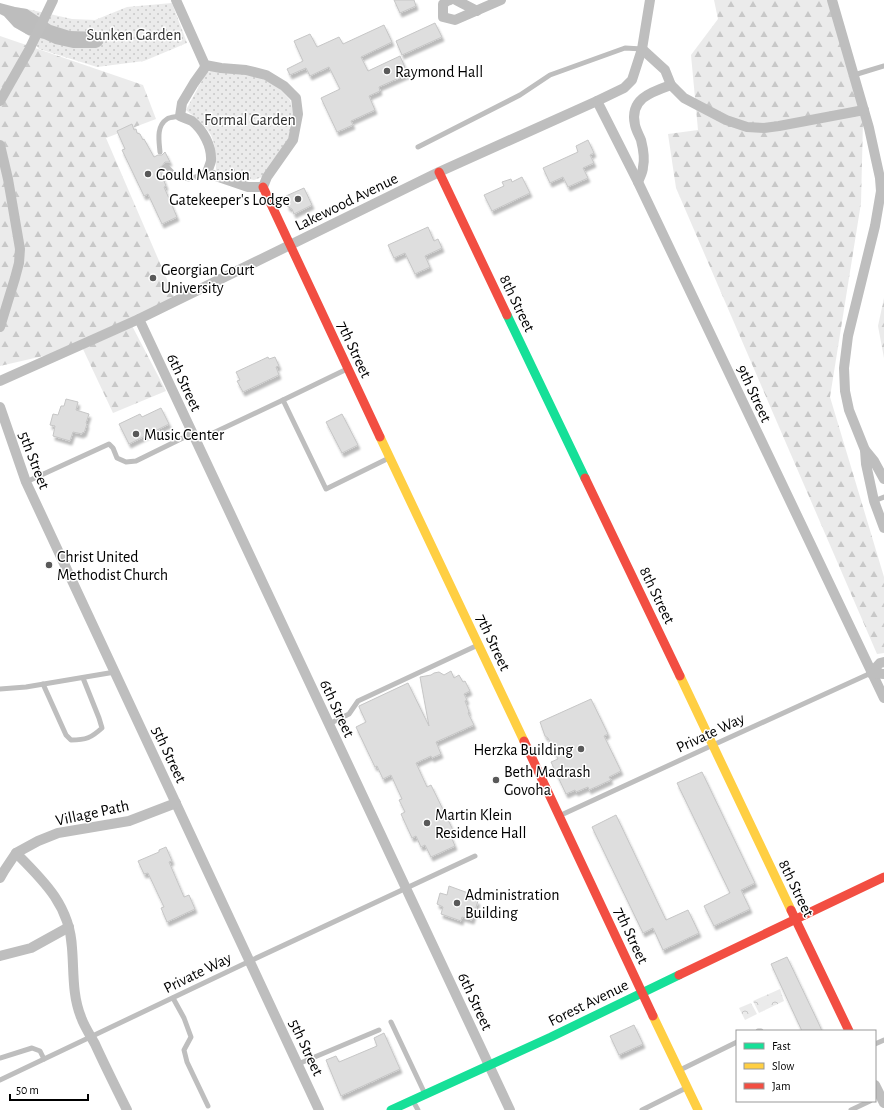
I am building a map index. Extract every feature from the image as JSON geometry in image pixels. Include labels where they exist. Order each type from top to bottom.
[{"type":"street","points":[[0,101],[29,50],[53,0]]},
{"type":"street","points":[[176,0],[205,65],[204,69],[182,103],[180,116],[191,121],[200,129],[206,139],[211,160],[207,173],[248,187],[264,187],[267,177],[293,140],[298,114],[296,98],[284,86],[266,75],[246,70],[205,65]]},
{"type":"street","points":[[450,0],[443,4],[443,17],[455,20],[502,0]]},
{"type":"street","points":[[456,0],[477,11]]},
{"type":"street","name":"Lakewood Avenue","points":[[0,381],[139,319],[289,244],[439,172],[624,88],[632,80],[642,49],[650,0]]},
{"type":"street","points":[[832,0],[869,128],[880,178],[881,190],[875,226],[848,336],[844,368],[845,391],[849,410],[865,450],[866,464],[874,501],[884,528]]},
{"type":"street","points":[[642,49],[664,70],[671,85],[684,98],[726,120],[747,126],[764,128],[779,126],[864,110]]},
{"type":"street","points":[[638,182],[643,168],[643,157],[641,141],[635,126],[634,114],[636,105],[640,99],[657,89],[671,85]]},
{"type":"street","name":"9th Street","points":[[598,101],[884,698]]},
{"type":"street","points":[[0,145],[8,179],[20,249],[19,263],[0,327]]},
{"type":"street","name":"8th Street","points":[[439,172],[848,1030]]},
{"type":"street","name":"7th Street","points":[[264,187],[289,244],[698,1110]]},
{"type":"street","name":"6th Street","points":[[139,319],[510,1110]]},
{"type":"street","name":"5th Street","points":[[0,407],[26,482],[319,1110]]},
{"type":"street","points":[[865,450],[874,460],[884,479]]},
{"type":"street","points":[[871,673],[880,663],[884,662]]},
{"type":"street","points":[[871,673],[884,674]]},
{"type":"street","name":"Village Path","points":[[0,878],[16,853],[38,841],[58,834],[129,821],[176,803]]},
{"type":"street","points":[[16,853],[42,879],[65,915],[69,927],[72,946],[74,988],[81,1017],[127,1110]]},
{"type":"street","name":"Forest Avenue","points":[[391,1110],[551,1037],[796,920],[884,876]]},
{"type":"street","points":[[0,956],[31,948],[69,927]]},
{"type":"street","points":[[876,1087],[880,1099]]},
{"type":"lane","points":[[418,147],[520,95],[550,75],[624,48],[642,49]]},
{"type":"lane","points":[[854,75],[884,66]]},
{"type":"lane","points":[[160,152],[158,138],[160,127],[168,118],[180,116]]},
{"type":"lane","points":[[166,166],[176,176],[189,179],[207,173]]},
{"type":"lane","points":[[211,434],[348,368]]},
{"type":"lane","points":[[283,400],[326,489],[390,458]]},
{"type":"lane","points":[[26,482],[109,444],[113,448],[118,458],[126,462],[136,461],[192,433]]},
{"type":"lane","points":[[874,501],[884,497]]},
{"type":"lane","points":[[329,724],[349,714],[358,701],[478,645]]},
{"type":"lane","points":[[0,689],[26,687],[115,672]]},
{"type":"lane","name":"Private Way","points":[[560,816],[871,673]]},
{"type":"lane","points":[[43,684],[66,735],[71,740],[82,740],[94,736],[102,728],[83,678]]},
{"type":"lane","name":"Private Way","points":[[0,1080],[475,856]]},
{"type":"lane","points":[[173,998],[184,1018],[191,1037],[184,1050],[187,1062],[208,1106]]},
{"type":"lane","points":[[392,1022],[426,1094]]},
{"type":"lane","points":[[298,1064],[379,1030]]},
{"type":"lane","points":[[680,1070],[736,1042]]},
{"type":"lane","points":[[0,1058],[32,1048],[40,1051],[44,1059]]},
{"type":"lane","points":[[642,1110],[688,1088]]},
{"type":"lane","points":[[413,1100],[418,1110]]},
{"type":"lane","points":[[851,1110],[868,1102]]},
{"type":"green space","points":[[714,0],[832,0],[863,121],[861,203],[830,397],[884,577],[884,653],[877,654],[676,188],[668,134],[698,130],[691,55],[718,19]]},
{"type":"green space","name":"Sunken Garden","points":[[0,3],[2,5],[72,19],[95,20],[127,7],[172,3],[187,43],[144,61],[97,67],[39,49],[28,35],[14,27],[4,16],[0,14]]},
{"type":"green space","points":[[0,36],[143,85],[156,119],[106,138],[175,298],[129,320],[166,391],[113,413],[82,347],[0,366]]},
{"type":"green space","name":"Formal Garden","points":[[212,70],[258,75],[279,88],[290,100],[294,114],[289,138],[262,177],[254,180],[216,171],[216,157],[213,139],[209,131],[186,110],[206,73]]},
{"type":"green space","points":[[884,298],[884,358],[878,326]]},
{"type":"green space","points":[[780,989],[784,1001],[759,1013],[753,1001]]},
{"type":"green space","points":[[751,1003],[757,1014],[745,1020],[739,1008]]},
{"type":"shaded area","points":[[0,3],[27,9],[51,25],[70,31],[99,32],[103,36],[104,41],[99,47],[96,48],[73,48],[28,35],[14,27],[4,16],[0,14]]},
{"type":"building","points":[[394,0],[414,0],[416,6],[400,13]]},
{"type":"building","points":[[435,23],[442,37],[402,55],[396,41]]},
{"type":"building","name":"Raymond Hall","points":[[384,25],[392,42],[361,57],[368,71],[400,56],[408,74],[379,87],[380,91],[369,96],[375,110],[351,121],[353,125],[337,132],[321,98],[340,89],[329,67],[310,76],[306,68],[290,75],[287,69],[303,61],[294,41],[310,34],[317,47],[339,37],[343,44]]},
{"type":"building","name":"Gould Mansion","points":[[132,124],[134,130],[136,129],[137,133],[140,134],[143,140],[144,139],[154,157],[162,155],[165,152],[170,162],[165,162],[159,168],[166,186],[164,187],[177,217],[162,224],[148,194],[144,196],[122,150],[125,149],[117,131]]},
{"type":"building","points":[[588,140],[594,153],[590,155],[594,163],[583,168],[588,178],[568,187],[563,177],[550,183],[543,168],[578,152],[576,146]]},
{"type":"building","points":[[522,177],[530,193],[492,211],[484,195],[504,186],[502,182],[511,179],[512,182]]},
{"type":"building","name":"Gatekeeper's Lodge","points":[[304,188],[312,205],[294,214],[292,209],[287,206],[288,201],[286,196]]},
{"type":"building","points":[[428,227],[434,241],[438,239],[442,248],[425,256],[430,267],[415,274],[405,253],[394,258],[388,245]]},
{"type":"building","points":[[268,357],[269,359],[275,357],[279,366],[276,367],[279,375],[243,392],[237,381],[240,380],[236,372]]},
{"type":"building","points":[[66,399],[78,402],[76,410],[89,414],[84,433],[73,432],[70,441],[53,436],[55,426],[50,425],[53,414],[58,415],[61,406],[64,406]]},
{"type":"building","name":"Music Center","points":[[161,408],[169,424],[129,444],[119,424],[140,414],[142,417]]},
{"type":"building","points":[[342,414],[358,445],[342,453],[326,422]]},
{"type":"building","points":[[451,671],[454,678],[459,675],[463,682],[465,681],[470,691],[464,694],[467,700],[465,701],[469,712],[468,713],[474,725],[436,742],[441,754],[432,758],[431,756],[416,763],[427,787],[431,785],[454,832],[450,834],[455,846],[431,857],[425,845],[421,847],[416,836],[412,838],[401,814],[405,812],[399,800],[402,799],[391,775],[383,779],[377,766],[375,767],[356,727],[366,722],[359,706],[408,683],[429,726],[420,677],[439,672],[444,675]]},
{"type":"building","name":"Herzka Building","points":[[591,699],[608,734],[604,736],[621,771],[609,777],[611,780],[589,790],[588,787],[566,794],[551,762],[558,759],[548,738],[545,736],[540,722]]},
{"type":"building","points":[[702,772],[755,883],[741,890],[750,909],[714,926],[704,906],[730,893],[677,783]]},
{"type":"building","points":[[616,815],[666,920],[688,910],[699,933],[663,950],[653,928],[643,933],[592,827]]},
{"type":"building","points":[[166,847],[172,861],[169,862],[184,897],[189,895],[195,909],[167,922],[161,908],[164,907],[148,873],[144,874],[138,861],[159,852],[159,850]]},
{"type":"building","name":"Administration Building","points":[[449,886],[471,894],[470,898],[478,901],[472,920],[462,917],[461,921],[441,914],[443,907],[437,904],[440,893],[447,895]]},
{"type":"building","points":[[787,957],[822,1030],[802,1030],[771,964]]},
{"type":"building","points":[[634,1025],[643,1044],[619,1055],[610,1036]]},
{"type":"building","points":[[384,1033],[400,1069],[341,1096],[326,1060],[336,1056],[339,1062],[377,1046],[374,1038]]},
{"type":"traffic: fast","points":[[507,315],[585,478]]},
{"type":"traffic: fast","points":[[391,1110],[551,1037],[679,975]]},
{"type":"traffic: slow","points":[[380,437],[524,741]]},
{"type":"traffic: slow","points":[[680,676],[791,910]]},
{"type":"traffic: slow","points":[[653,1016],[698,1110]]},
{"type":"traffic: jam","points":[[439,172],[507,315]]},
{"type":"traffic: jam","points":[[263,187],[380,437]]},
{"type":"traffic: jam","points":[[585,478],[680,676]]},
{"type":"traffic: jam","points":[[524,741],[653,1016]]},
{"type":"traffic: jam","points":[[679,975],[884,877]]},
{"type":"traffic: jam","points":[[791,910],[849,1030]]},
{"type":"place","name":"Raymond Hall","points":[[387,71]]},
{"type":"place","name":"Gould Mansion","points":[[148,174]]},
{"type":"place","name":"Gatekeeper's Lodge","points":[[298,199]]},
{"type":"place","name":"Georgian Court University","points":[[153,278]]},
{"type":"place","name":"Music Center","points":[[136,434]]},
{"type":"place","name":"Christ United Methodist Church","points":[[49,565]]},
{"type":"place","name":"Herzka Building","points":[[581,749]]},
{"type":"place","name":"Beth Madrash Govoha","points":[[496,780]]},
{"type":"place","name":"Martin Klein Residence Hall","points":[[427,823]]},
{"type":"place","name":"Administration Building","points":[[457,903]]}]
